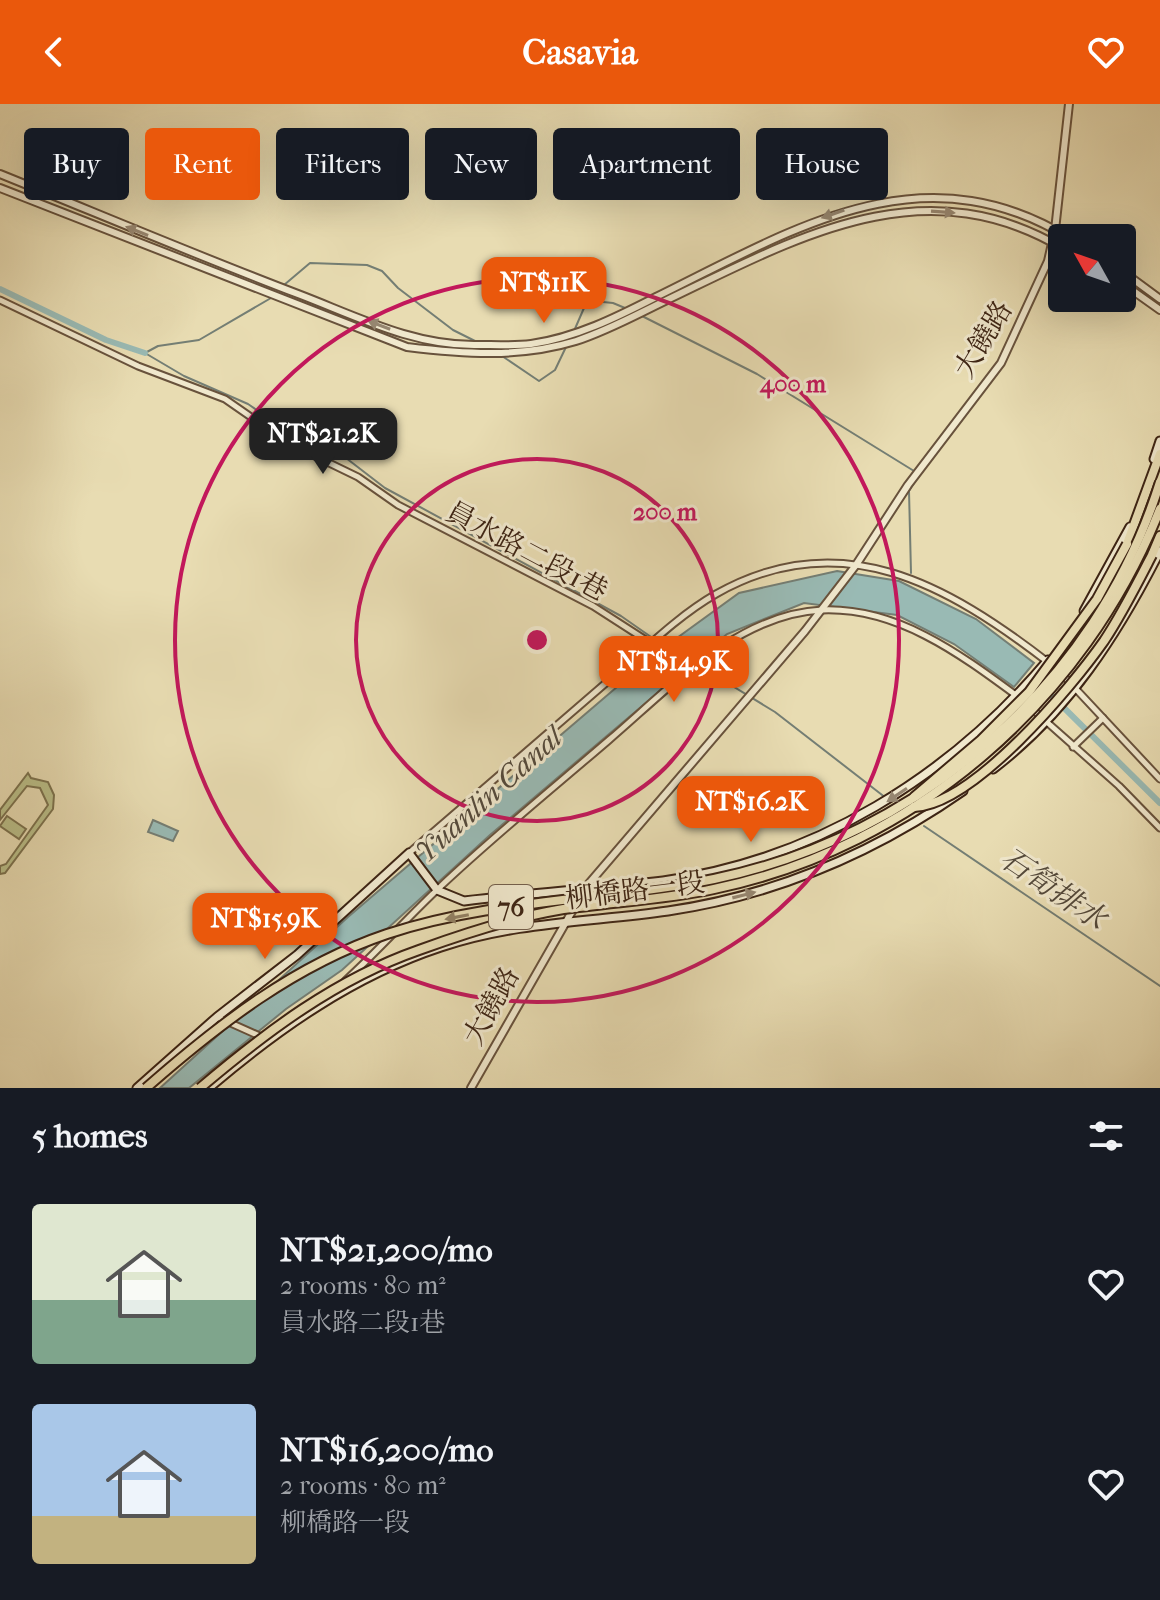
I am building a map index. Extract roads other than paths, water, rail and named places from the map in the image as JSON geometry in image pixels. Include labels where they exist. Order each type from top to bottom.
[{"type":"highway","points":[[1160,454],[1127,544],[1097,599],[1029,692],[981,740],[923,786],[911,805],[929,807],[975,778],[1040,719],[1103,641],[1156,553],[1160,536]]},
{"type":"highway","name":"76","points":[[146,1088],[232,1017],[273,989],[340,952],[440,920],[657,889],[772,866],[832,844],[911,805],[984,747],[1033,698],[1070,654],[1131,555],[1160,482]]},
{"type":"highway","name":"76","points":[[200,1088],[291,1016],[362,974],[416,951],[556,911],[715,889],[807,860],[860,838],[991,753],[1040,703],[1111,608],[1160,509]]},
{"type":"main road","name":"柳橋路一段","points":[[437,890],[464,901],[663,881],[769,856],[881,805],[955,754],[1045,663],[1093,596],[1132,523],[1160,441]]},
{"type":"main road","name":"柳橋路一段","points":[[209,1088],[269,1040],[328,999],[389,967],[439,948],[514,928],[702,905],[750,894],[842,862],[924,818],[1001,763],[1049,720],[1074,691],[1125,618],[1156,553]]},
{"type":"main road","points":[[137,1088],[217,1017],[297,955],[409,853],[437,890]]},
{"type":"street","name":"大饒路","points":[[1056,224],[1069,104]]},
{"type":"street","points":[[0,174],[197,255],[411,337],[474,346],[532,344],[604,322],[798,227],[879,201],[918,196],[994,205],[1048,227]]},
{"type":"street","points":[[0,188],[407,347],[470,355],[533,351],[576,341],[802,236],[847,220],[891,212],[972,215],[1015,226],[1048,240]]},
{"type":"street","name":"大饒路","points":[[471,1088],[586,887],[823,608],[856,565],[908,485],[1001,363],[1038,288],[1048,255]]},
{"type":"street","points":[[1136,281],[1160,299]]},
{"type":"street","points":[[1136,293],[1160,310]]},
{"type":"street","name":"員水路二段1巷","points":[[0,300],[138,366],[225,399],[290,444],[358,477],[398,505],[593,606],[652,644]]},
{"type":"street","points":[[409,853],[698,605],[736,584],[783,568],[856,565],[909,575],[947,592],[1045,663],[1160,779]]},
{"type":"street","points":[[328,999],[437,890],[692,670],[750,631],[823,608],[858,613],[912,628],[1018,693],[1160,828]]},
{"type":"street","points":[[1076,745],[1101,720]]},
{"type":"street","points":[[217,1017],[269,1040]]},
{"type":"water","points":[[837,571],[899,581],[976,619],[1034,663],[1014,687],[954,644],[897,615],[804,603],[727,634],[490,835],[342,970],[286,1009],[189,1088],[160,1088],[348,917],[659,651],[739,593]]},
{"type":"water","points":[[153,820],[178,831],[173,841],[148,832]]},
{"type":"waterway","points":[[284,285],[310,263],[367,265],[382,271],[398,288],[453,330],[479,343]]},
{"type":"waterway","points":[[0,289],[106,340],[145,353]]},
{"type":"waterway","points":[[271,298],[199,340],[158,346],[145,353],[184,376],[248,404],[290,433],[346,458],[385,488],[621,616],[664,646]]},
{"type":"waterway","points":[[574,331],[584,308],[593,301],[625,308]]},
{"type":"waterway","points":[[642,316],[757,374],[914,471]]},
{"type":"waterway","points":[[502,356],[539,381],[555,370],[566,347]]},
{"type":"waterway","points":[[911,573],[909,491],[919,475]]},
{"type":"waterway","name":"石筍排水","points":[[703,668],[775,712],[886,798]]},
{"type":"waterway","name":"Yuanlin Canal","points":[[1046,690],[1160,803]]},
{"type":"waterway","name":"石筍排水","points":[[924,826],[1160,986]]}]
